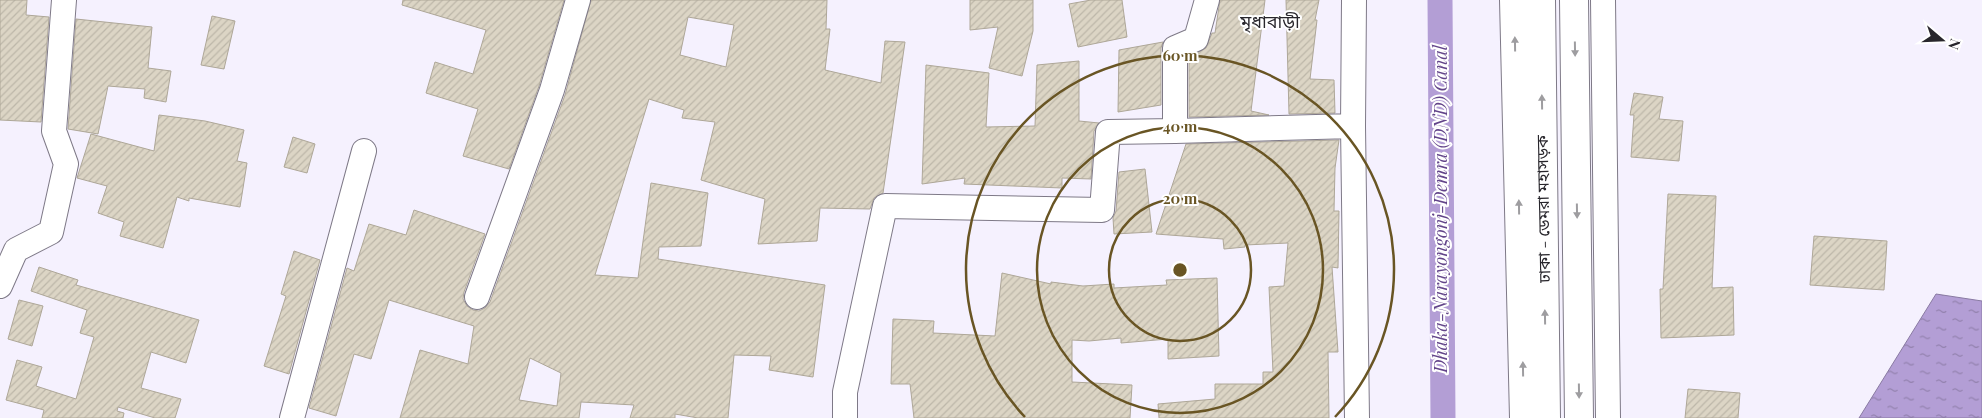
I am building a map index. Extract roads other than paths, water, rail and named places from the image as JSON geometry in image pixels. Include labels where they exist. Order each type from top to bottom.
[{"type":"main road","points":[[1514,0],[1524,418]]},
{"type":"main road","name":"ঢাকা - ডেমরা মহাসড়ক","points":[[1541,0],[1546,418]]},
{"type":"main road","name":"ঢাকা - ডেমরা মহাসড়ক","points":[[1574,0],[1580,418]]},
{"type":"street","points":[[0,286],[8,248],[51,232],[66,164],[54,130],[64,0]]},
{"type":"street","points":[[478,297],[552,90],[578,0]]},
{"type":"street","points":[[1175,131],[1175,48],[1196,40],[1207,0]]},
{"type":"street","points":[[1354,0],[1353,126],[1357,418]]},
{"type":"street","points":[[1603,0],[1608,418]]},
{"type":"street","points":[[846,418],[845,392],[886,206],[1102,210],[1108,132],[1353,126]]},
{"type":"street","points":[[292,418],[364,151]]},
{"type":"water","points":[[1936,294],[1982,301],[1982,418],[1859,418]]},
{"type":"waterway","name":"Dhaka-Narayongonj-Demra (DND) Canal","points":[[1440,0],[1443,418]]},
{"type":"district","name":"মৃধাবাড়ী","points":[[1270,22]]}]
